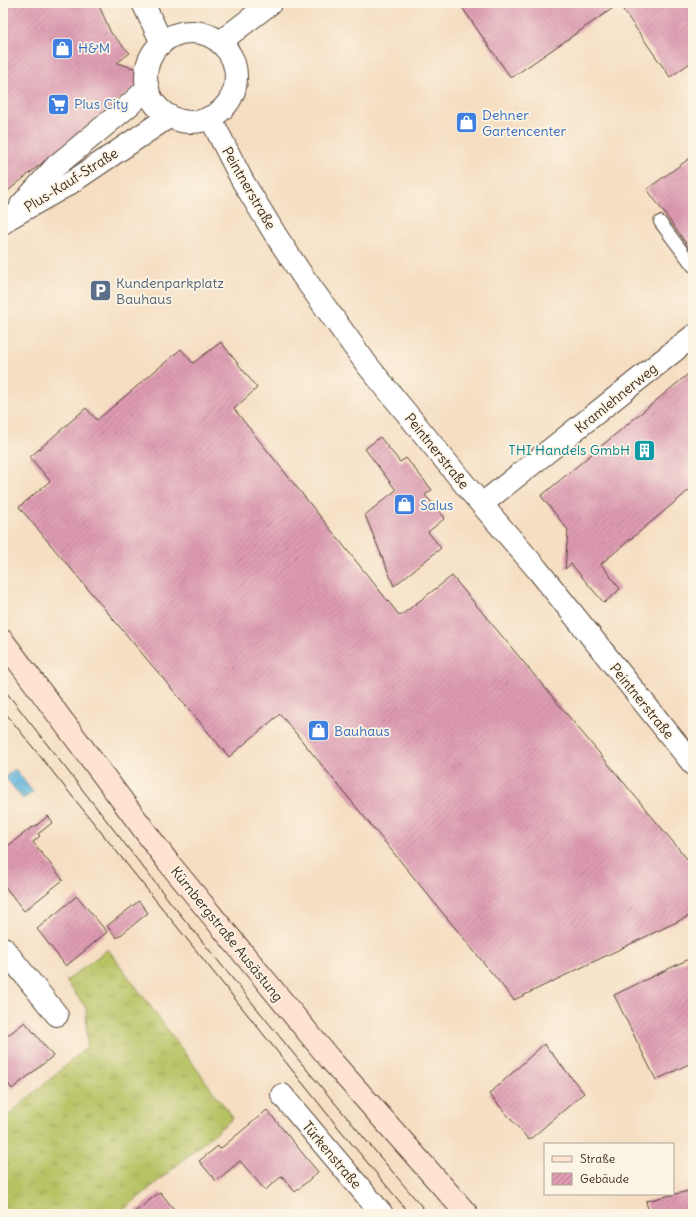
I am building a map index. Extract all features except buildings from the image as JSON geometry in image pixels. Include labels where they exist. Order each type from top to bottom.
[{"type":"main road","name":"Kürnbergstraße Ausästung","points":[[3,641],[168,862],[329,1058],[467,1214]]},
{"type":"street","points":[[143,3],[162,43]]},
{"type":"street","points":[[220,42],[271,3]]},
{"type":"street","points":[[185,32],[197,32],[210,35],[220,42],[230,54],[236,68],[236,83],[232,97],[223,109],[210,117],[197,121],[183,121],[170,116],[160,109],[148,88],[147,76],[149,63],[154,52],[162,43],[173,36],[185,32]]},
{"type":"street","name":"Plus-Kauf-Straße","points":[[6,220],[56,166],[148,88]]},
{"type":"street","name":"Plus-Kauf-Straße","points":[[6,220],[69,184],[170,116]]},
{"type":"street","name":"Peintnerstraße","points":[[210,117],[242,180],[302,275],[368,366],[471,492],[537,569],[693,764]]},
{"type":"street","name":"Kramlehnerweg","points":[[482,504],[693,336]]},
{"type":"street","points":[[3,948],[57,1015]]},
{"type":"street","name":"Türkenstraße","points":[[282,1095],[382,1214]]},
{"type":"street","points":[[442,1186],[458,1214]]},
{"type":"lane","points":[[660,222],[693,266]]},
{"type":"green space","points":[[108,949],[233,1118],[119,1214],[3,1214],[3,1120],[87,1047],[86,1008],[66,981]]},
{"type":"water","points":[[15,769],[33,792],[23,799],[5,777]]},
{"type":"tram line","points":[[3,688],[171,903],[302,1064],[428,1214]]},
{"type":"tram line","points":[[3,710],[337,1126],[410,1214]]},
{"type":"place","name":"H&M","points":[[63,48]]},
{"type":"place","name":"Plus City","points":[[59,104]]},
{"type":"place","name":"Dehner Gartencenter","points":[[466,123]]},
{"type":"place","name":"Kundenparkplatz Bauhaus","points":[[101,291]]},
{"type":"place","name":"THI Handels GmbH","points":[[645,450]]},
{"type":"place","name":"Salus","points":[[405,505]]},
{"type":"place","name":"Bauhaus","points":[[318,731]]}]
